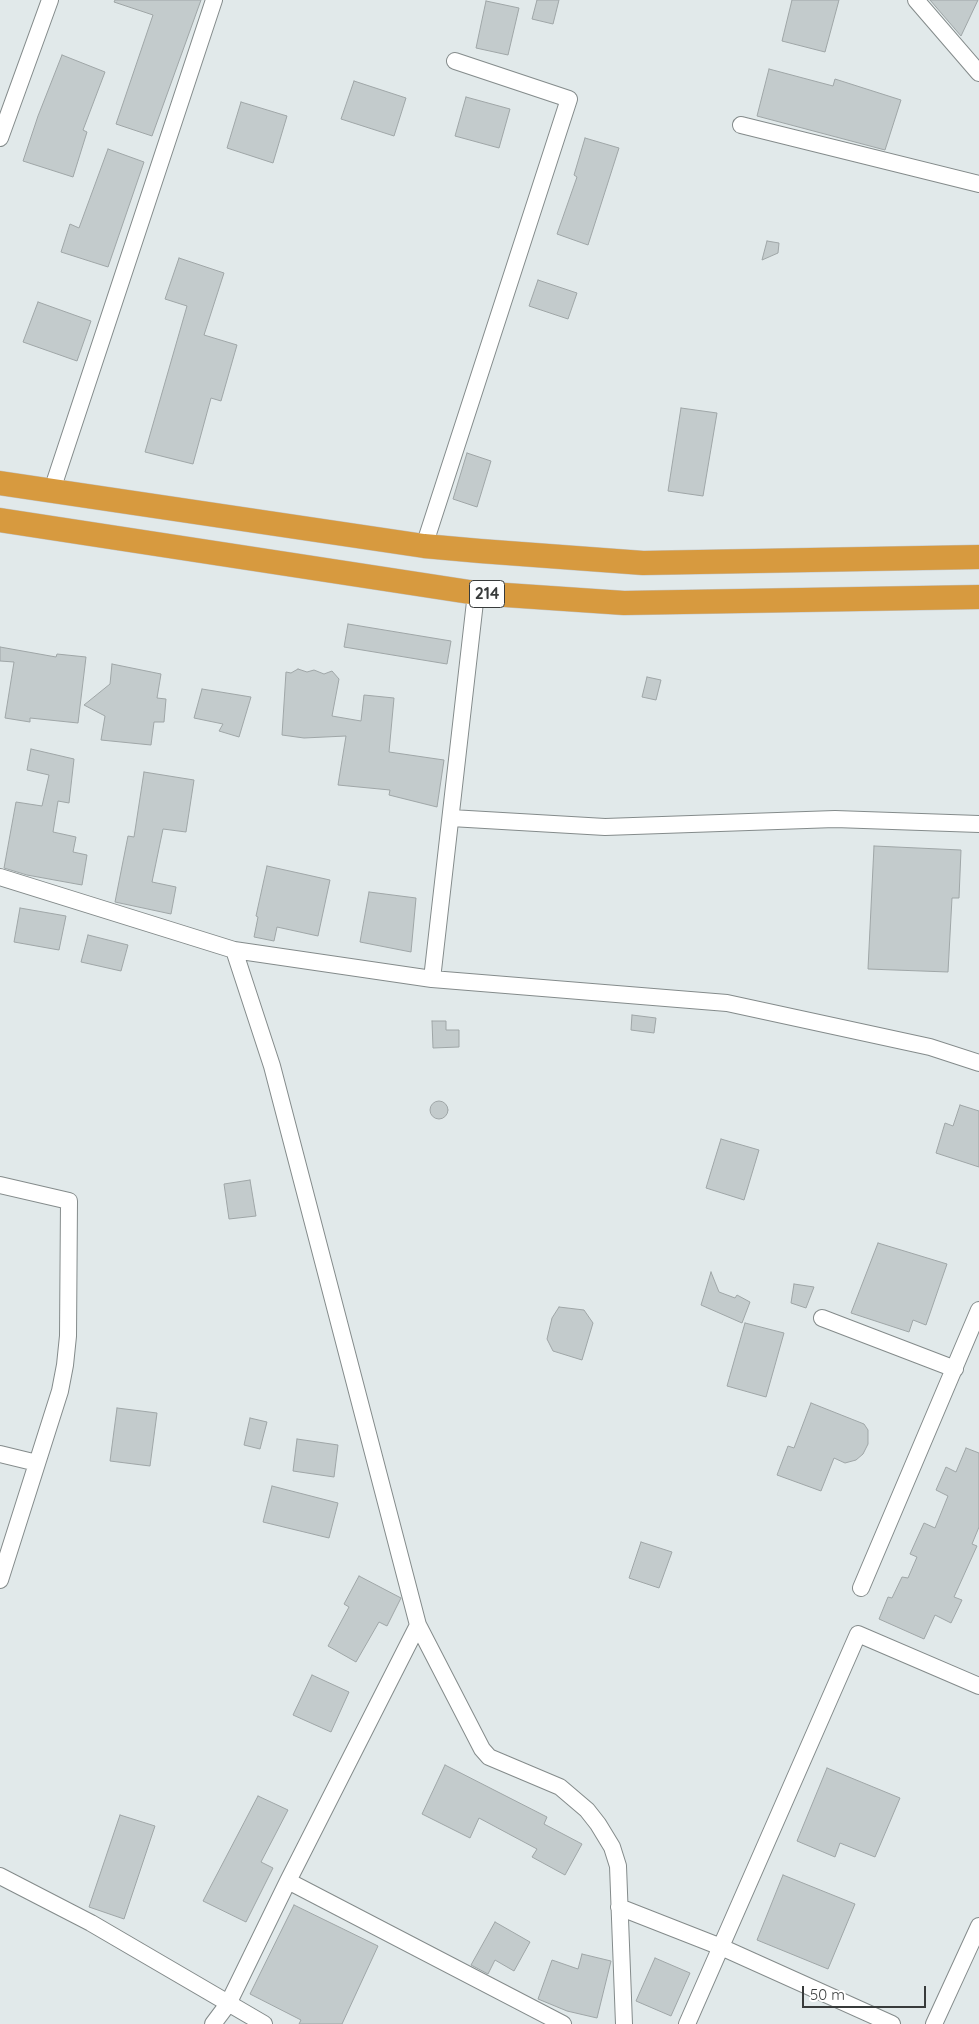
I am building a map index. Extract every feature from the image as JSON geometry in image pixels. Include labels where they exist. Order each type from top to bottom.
[{"type":"highway","points":[[0,483],[424,546],[643,563],[979,558]]},
{"type":"highway","name":"214","points":[[0,520],[476,593],[624,603],[979,597]]},
{"type":"street","points":[[0,138],[50,0]]},
{"type":"street","points":[[52,490],[214,0]]},
{"type":"street","points":[[916,0],[979,73]]},
{"type":"street","points":[[424,546],[569,99],[455,61]]},
{"type":"street","points":[[741,125],[979,184]]},
{"type":"street","points":[[432,979],[476,593]]},
{"type":"street","points":[[451,818],[605,827],[835,819],[979,824]]},
{"type":"street","points":[[0,877],[234,950],[432,979],[727,1003],[930,1047],[979,1063]]},
{"type":"street","points":[[234,950],[272,1066],[418,1625],[482,1749],[489,1757],[560,1788],[587,1810],[612,1846],[618,1866],[624,2024]]},
{"type":"street","points":[[0,1185],[69,1201],[68,1336],[65,1364],[60,1391],[0,1580]]},
{"type":"street","points":[[861,1588],[979,1310]]},
{"type":"street","points":[[822,1318],[955,1369]]},
{"type":"street","points":[[0,1454],[37,1463]]},
{"type":"street","points":[[213,2024],[228,2004],[418,1625]]},
{"type":"street","points":[[686,2024],[858,1634],[979,1686]]},
{"type":"street","points":[[0,1876],[91,1923],[264,2024]]},
{"type":"street","points":[[288,1881],[563,2024]]},
{"type":"street","points":[[619,1907],[721,1947],[892,2024]]},
{"type":"street","points":[[934,2024],[979,1926]]},
{"type":"building","points":[[115,0],[201,0],[152,136],[116,124],[153,15],[114,2]]},
{"type":"building","points":[[537,0],[559,0],[553,24],[532,19]]},
{"type":"building","points":[[792,0],[839,0],[825,52],[782,41]]},
{"type":"building","points":[[930,0],[978,0],[961,36]]},
{"type":"building","points":[[486,1],[519,8],[508,55],[476,48]]},
{"type":"building","points":[[62,55],[105,72],[83,130],[87,132],[73,177],[23,161]]},
{"type":"building","points":[[769,69],[833,86],[835,79],[901,100],[885,150],[757,116]]},
{"type":"building","points":[[354,81],[406,98],[394,136],[341,119]]},
{"type":"building","points":[[466,97],[510,109],[499,148],[455,136]]},
{"type":"building","points":[[241,102],[287,116],[273,163],[227,148]]},
{"type":"building","points":[[585,138],[619,148],[588,245],[557,234],[577,177],[574,175]]},
{"type":"building","points":[[108,149],[144,162],[108,267],[61,252],[70,224],[79,228]]},
{"type":"building","points":[[767,241],[779,243],[778,253],[762,260]]},
{"type":"building","points":[[179,258],[224,273],[204,335],[237,345],[221,401],[211,398],[193,464],[145,452],[187,306],[165,299]]},
{"type":"building","points":[[538,280],[577,293],[568,319],[529,306]]},
{"type":"building","points":[[38,302],[91,321],[77,361],[23,342]]},
{"type":"building","points":[[681,408],[717,413],[703,496],[668,491]]},
{"type":"building","points":[[467,453],[491,461],[477,507],[453,499]]},
{"type":"building","points":[[348,624],[451,641],[447,664],[344,647]]},
{"type":"building","points":[[0,647],[56,657],[57,654],[86,657],[78,723],[30,718],[30,722],[5,718],[14,662],[0,661]]},
{"type":"building","points":[[112,664],[161,674],[157,698],[166,699],[164,722],[154,722],[151,745],[101,740],[105,716],[84,705],[110,684]]},
{"type":"building","points":[[298,669],[307,672],[314,670],[324,674],[332,671],[339,679],[332,716],[361,721],[364,695],[394,698],[389,752],[444,760],[437,807],[389,795],[390,790],[338,785],[346,736],[304,738],[282,735],[286,672],[291,673]]},
{"type":"building","points":[[647,677],[661,680],[656,700],[642,697]]},
{"type":"building","points":[[202,689],[251,697],[239,737],[219,731],[223,724],[194,718]]},
{"type":"building","points":[[31,749],[74,759],[69,803],[58,801],[53,832],[76,837],[73,852],[87,855],[82,885],[27,875],[4,868],[16,802],[42,806],[49,775],[27,770]]},
{"type":"building","points":[[144,772],[194,780],[186,832],[163,829],[152,882],[176,887],[171,914],[115,902],[128,836],[134,837]]},
{"type":"building","points":[[874,846],[961,850],[959,898],[952,898],[948,972],[868,969]]},
{"type":"building","points":[[267,866],[330,880],[318,936],[277,927],[274,941],[254,937],[258,917],[256,916]]},
{"type":"building","points":[[369,892],[416,898],[411,952],[360,942]]},
{"type":"building","points":[[20,908],[66,916],[59,950],[14,942]]},
{"type":"building","points":[[88,935],[128,945],[121,971],[81,962]]},
{"type":"building","points":[[632,1015],[656,1018],[654,1033],[631,1030]]},
{"type":"building","points":[[432,1021],[446,1021],[446,1030],[459,1030],[459,1047],[433,1048]]},
{"type":"building","points":[[439,1101],[445,1104],[448,1110],[445,1116],[439,1119],[433,1116],[430,1110],[433,1104]]},
{"type":"building","points":[[960,1105],[979,1111],[979,1167],[936,1153],[945,1123],[953,1126]]},
{"type":"building","points":[[721,1139],[759,1150],[744,1200],[706,1188]]},
{"type":"building","points":[[250,1180],[256,1216],[229,1219],[224,1184]]},
{"type":"building","points":[[878,1243],[947,1264],[926,1325],[913,1320],[909,1332],[851,1313]]},
{"type":"building","points":[[711,1272],[719,1292],[735,1298],[737,1295],[750,1302],[742,1323],[701,1305]]},
{"type":"building","points":[[794,1284],[814,1287],[806,1308],[791,1303]]},
{"type":"building","points":[[559,1307],[584,1310],[593,1323],[582,1360],[553,1351],[547,1339],[552,1318]]},
{"type":"building","points":[[745,1323],[784,1333],[766,1397],[727,1386]]},
{"type":"building","points":[[811,1403],[864,1424],[868,1430],[868,1444],[863,1454],[856,1460],[845,1463],[834,1458],[821,1491],[777,1475],[788,1446],[794,1448]]},
{"type":"building","points":[[117,1408],[157,1413],[150,1466],[110,1461]]},
{"type":"building","points":[[250,1418],[267,1422],[260,1449],[244,1445]]},
{"type":"building","points":[[297,1439],[338,1445],[334,1477],[293,1471]]},
{"type":"building","points":[[966,1448],[979,1453],[979,1527],[972,1544],[977,1546],[954,1597],[962,1600],[951,1623],[935,1615],[924,1639],[879,1619],[888,1597],[892,1598],[902,1577],[908,1578],[917,1557],[910,1554],[924,1523],[935,1528],[948,1496],[936,1490],[946,1467],[956,1472]]},
{"type":"building","points":[[272,1486],[338,1503],[329,1538],[263,1522]]},
{"type":"building","points":[[641,1542],[672,1552],[659,1588],[629,1578]]},
{"type":"building","points":[[359,1576],[401,1598],[387,1626],[379,1622],[356,1662],[328,1646],[349,1607],[344,1604]]},
{"type":"building","points":[[312,1675],[349,1692],[331,1732],[293,1715]]},
{"type":"building","points":[[445,1765],[547,1817],[544,1824],[582,1844],[565,1875],[532,1857],[537,1849],[479,1818],[470,1838],[422,1814]]},
{"type":"building","points":[[827,1768],[900,1798],[875,1857],[840,1843],[835,1857],[797,1841]]},
{"type":"building","points":[[258,1796],[288,1810],[261,1862],[273,1868],[246,1922],[203,1901]]},
{"type":"building","points":[[120,1815],[155,1826],[124,1919],[89,1907]]},
{"type":"building","points":[[783,1875],[855,1904],[828,1969],[757,1940]]},
{"type":"building","points":[[294,1905],[378,1946],[342,2024],[299,2024],[301,2020],[250,1994]]},
{"type":"building","points":[[495,1922],[530,1942],[514,1971],[495,1960],[488,1974],[471,1965]]},
{"type":"building","points":[[582,1954],[611,1961],[597,2018],[567,2011],[538,1999],[552,1960],[578,1969]]},
{"type":"building","points":[[655,1958],[690,1973],[671,2016],[636,2001]]}]
